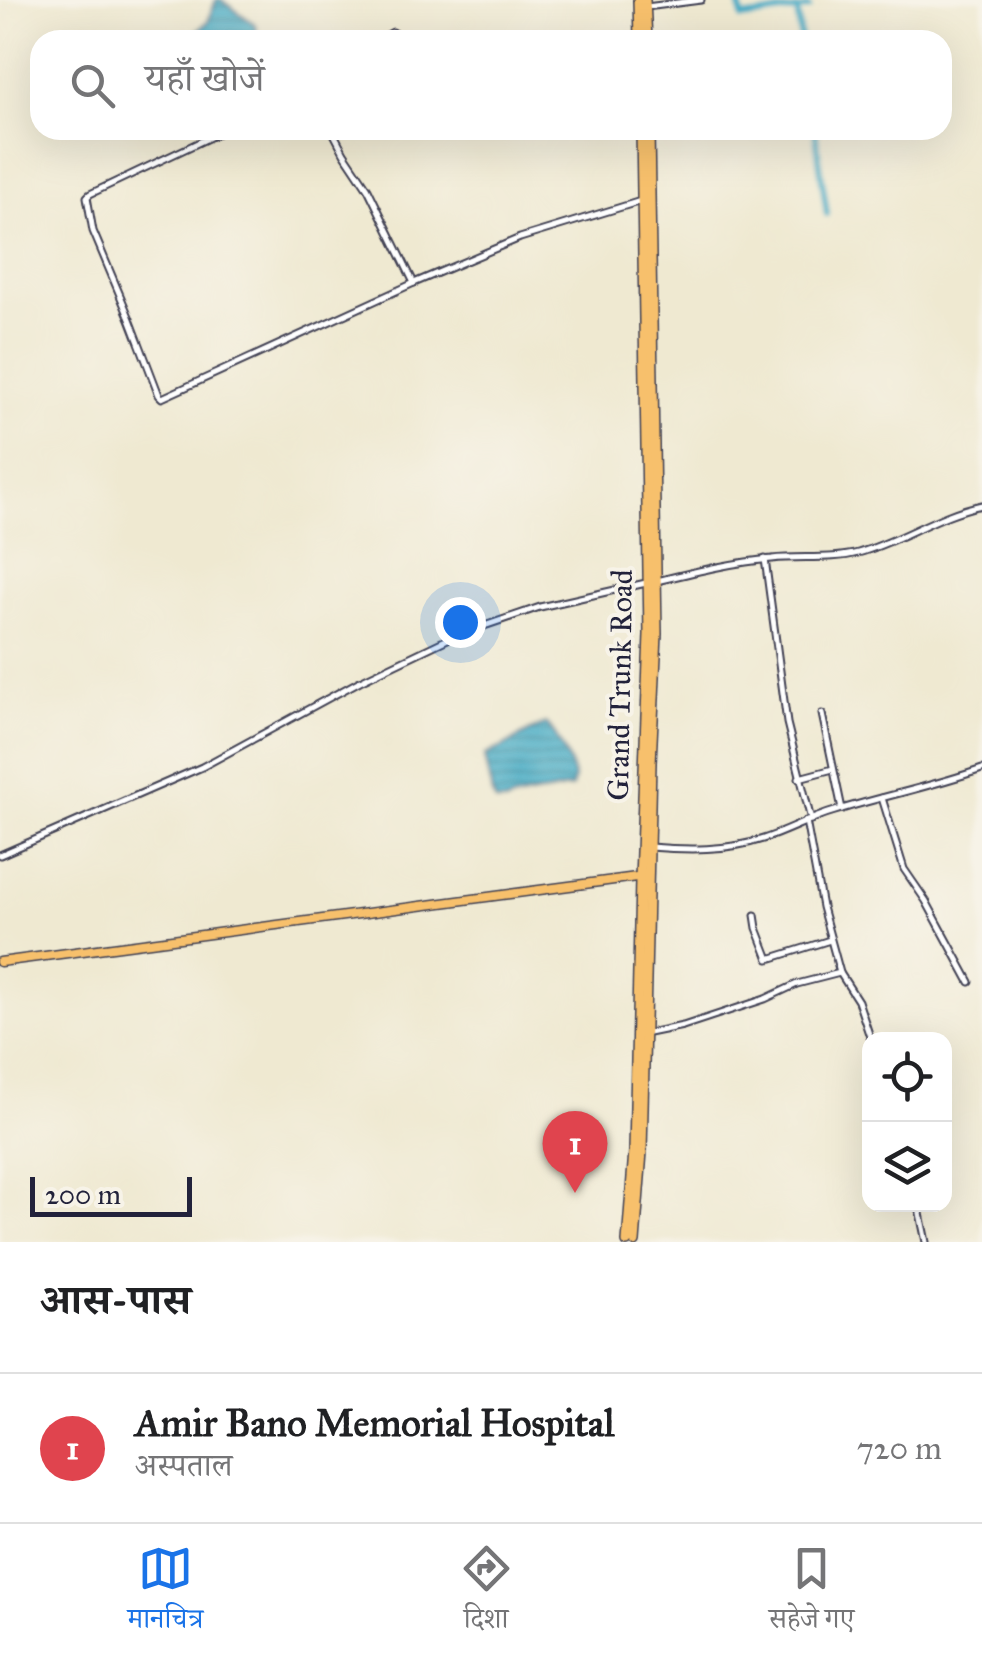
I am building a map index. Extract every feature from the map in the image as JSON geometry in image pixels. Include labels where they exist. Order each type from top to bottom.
[{"type":"highway","points":[[643,2],[643,30]]},
{"type":"highway","name":"Grand Trunk Road","points":[[641,140],[648,213]]},
{"type":"highway","name":"Grand Trunk Road","points":[[635,1242],[653,582],[649,140]]},
{"type":"highway","name":"Grand Trunk Road","points":[[627,1242],[636,1171]]},
{"type":"main road","points":[[0,962],[644,877]]},
{"type":"street","points":[[643,2],[701,0]]},
{"type":"street","points":[[203,140],[87,198],[93,231],[160,398],[520,238],[644,201]]},
{"type":"street","points":[[337,140],[368,188],[414,282]]},
{"type":"street","points":[[0,855],[202,767],[360,681],[452,637],[540,607],[653,582],[765,559],[846,556],[982,505]]},
{"type":"street","points":[[765,559],[787,723],[830,940],[840,972],[858,1001],[869,1032]]},
{"type":"street","points":[[822,714],[842,809]]},
{"type":"street","points":[[645,846],[734,846],[982,768]]},
{"type":"street","points":[[800,778],[832,769]]},
{"type":"street","points":[[882,798],[904,870],[926,901],[970,982]]},
{"type":"street","points":[[755,915],[769,959],[830,940]]},
{"type":"street","points":[[640,1034],[706,1018],[840,972]]},
{"type":"street","points":[[920,1212],[926,1242]]},
{"type":"water","points":[[216,0],[221,0],[256,25],[257,30],[198,30],[208,22]]},
{"type":"water","points":[[546,724],[570,766],[572,787],[496,802],[485,756]]},
{"type":"waterway","points":[[739,0],[742,18],[809,8]]},
{"type":"waterway","points":[[797,9],[800,30]]},
{"type":"waterway","points":[[816,140],[827,214]]},
{"type":"place","name":"Amir Bano Memorial Hospital","points":[[575,1193]]}]
